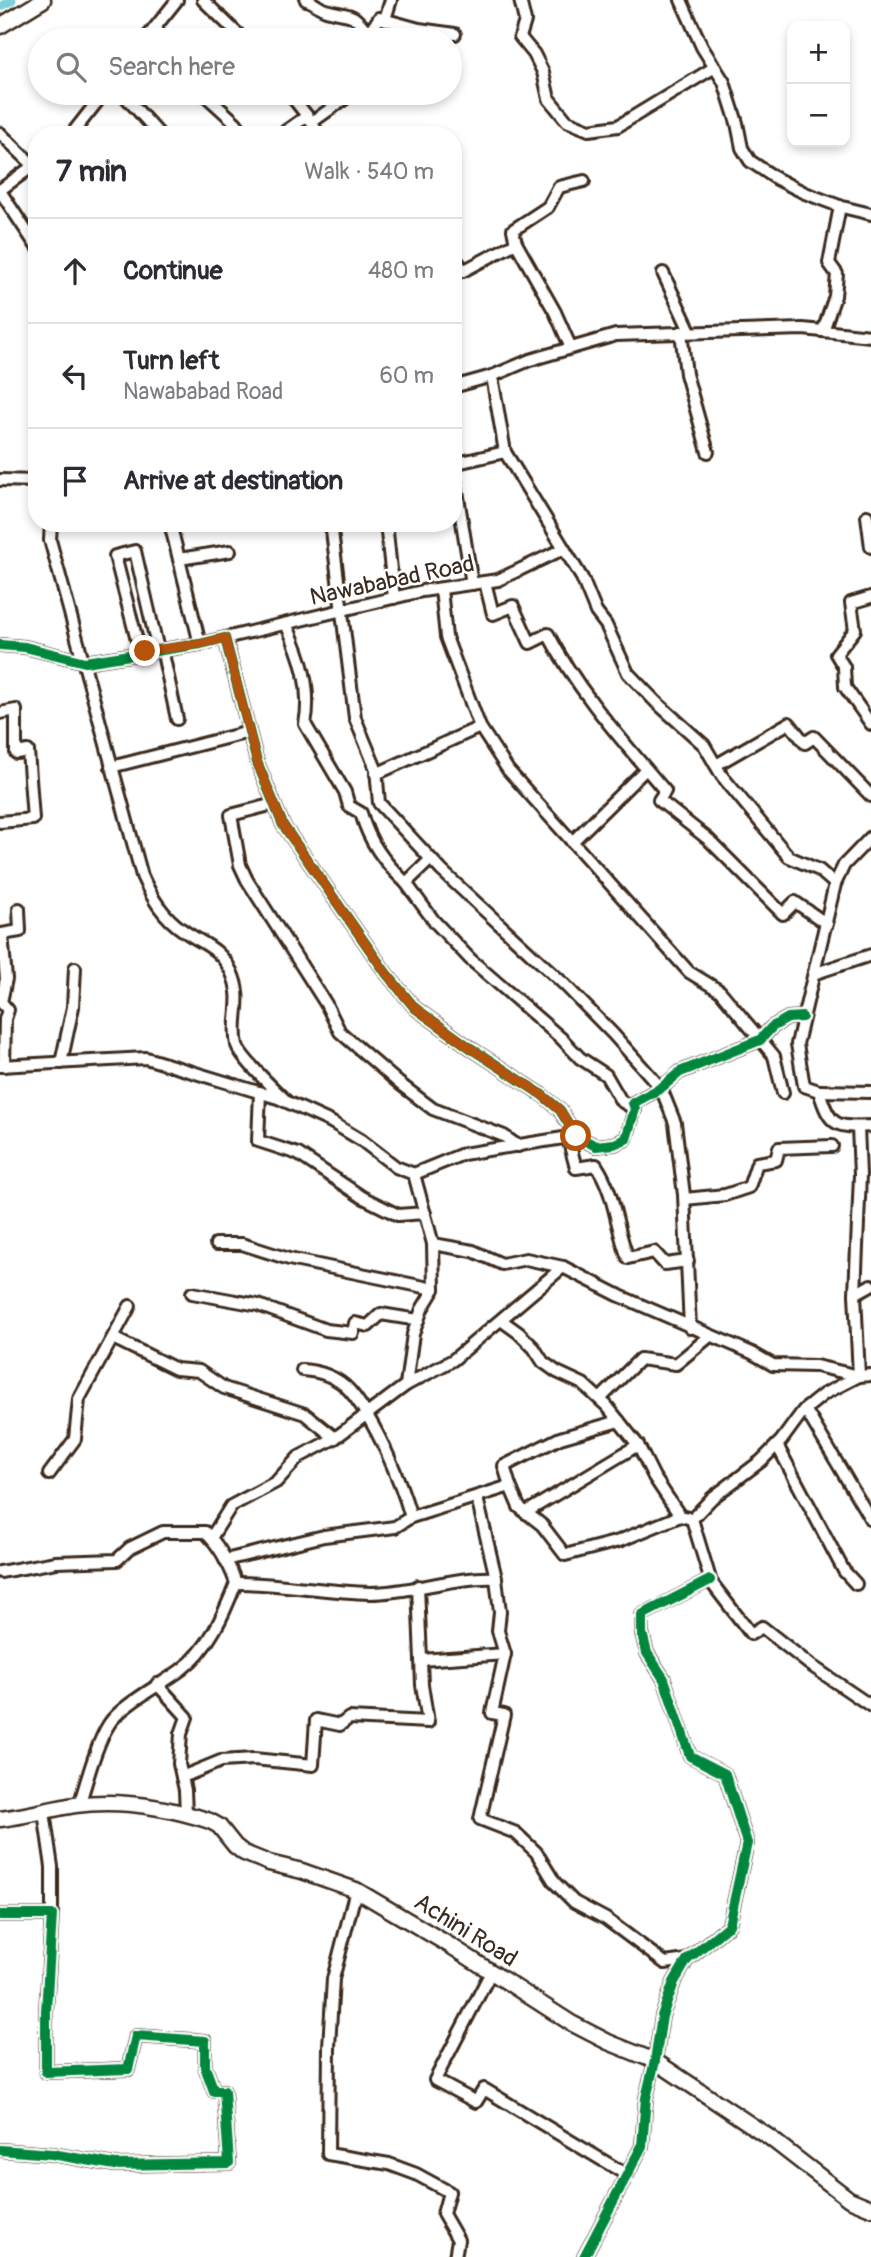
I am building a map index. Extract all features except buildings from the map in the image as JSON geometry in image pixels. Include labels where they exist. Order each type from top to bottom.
[{"type":"main road","points":[[0,26],[43,0]]},
{"type":"main road","name":"Achini Road","points":[[0,1819],[79,1805],[146,1805],[186,1814],[219,1826],[244,1853],[356,1890],[583,2029],[655,2061],[769,2137],[849,2199],[871,2212]]},
{"type":"street","points":[[155,28],[177,0]]},
{"type":"street","points":[[203,0],[232,28]]},
{"type":"street","points":[[306,0],[314,2],[323,10],[352,14],[361,28]]},
{"type":"street","points":[[385,19],[391,0]]},
{"type":"street","points":[[520,0],[525,21],[520,37],[534,54],[543,72],[550,99],[567,121],[589,130],[618,126],[715,67]]},
{"type":"street","points":[[681,0],[702,47],[724,82],[742,148],[751,161],[777,179],[840,206],[871,214]]},
{"type":"street","points":[[373,28],[379,18],[416,28]]},
{"type":"street","points":[[78,126],[95,105]]},
{"type":"street","points":[[133,105],[152,126]]},
{"type":"street","points":[[216,105],[238,126]]},
{"type":"street","points":[[298,105],[313,126]]},
{"type":"street","points":[[296,126],[332,105]]},
{"type":"street","points":[[0,133],[28,158]]},
{"type":"street","points":[[28,169],[0,190],[28,233]]},
{"type":"street","points":[[571,348],[555,312],[516,243],[513,230],[548,207],[559,187],[584,181]]},
{"type":"street","points":[[823,331],[835,296],[837,274],[829,264],[840,206]]},
{"type":"street","points":[[462,269],[516,243]]},
{"type":"street","points":[[663,273],[685,332],[686,374],[708,452]]},
{"type":"street","points":[[462,384],[492,376],[530,360],[616,335],[803,329],[871,336]]},
{"type":"street","points":[[492,376],[505,452],[582,578],[596,612],[606,625],[628,673],[704,745],[722,776],[789,857],[819,870],[835,884]]},
{"type":"street","points":[[462,463],[505,452]]},
{"type":"street","points":[[0,480],[28,481]]},
{"type":"street","points":[[867,516],[871,547]]},
{"type":"street","points":[[462,521],[472,584]]},
{"type":"street","points":[[50,532],[50,540],[142,876],[154,903],[183,930],[214,947],[231,970],[239,998],[235,1031],[237,1048],[286,1101]]},
{"type":"street","points":[[0,645],[25,647],[85,662],[200,644],[172,532]]},
{"type":"street","points":[[332,532],[355,718],[376,774],[379,803],[431,859],[565,985],[661,1088],[675,1123],[685,1199],[690,1328]]},
{"type":"street","points":[[387,532],[394,598]]},
{"type":"street","name":"Nawababad Road","points":[[200,644],[394,598],[498,580],[563,549]]},
{"type":"street","points":[[140,652],[116,556],[135,551],[177,719]]},
{"type":"street","points":[[179,559],[230,551]]},
{"type":"street","points":[[485,582],[493,614],[513,606],[530,643],[548,634],[566,669],[602,717],[665,791],[659,800],[708,839],[783,914],[795,902],[827,924]]},
{"type":"street","points":[[441,589],[446,637],[480,727],[508,769],[689,972],[720,991],[774,1056],[783,1093]]},
{"type":"street","points":[[871,597],[850,603],[855,630],[836,654],[844,667],[845,687],[871,723]]},
{"type":"street","points":[[286,624],[301,654],[308,708],[305,724],[345,792],[349,806],[361,813],[367,834],[391,869],[406,883],[434,921],[470,960],[562,1039],[580,1058],[606,1075],[621,1101],[635,1109]]},
{"type":"street","points":[[225,638],[257,762],[283,825],[386,973],[415,1008],[541,1094],[560,1110],[572,1137],[576,1168],[596,1165],[607,1181],[620,1238],[628,1258],[654,1252],[665,1264],[688,1261]]},
{"type":"street","points":[[0,713],[16,710],[16,753],[28,751],[33,819],[0,822]]},
{"type":"street","points":[[716,765],[789,723],[805,743],[814,737],[871,796]]},
{"type":"street","points":[[376,774],[480,727]]},
{"type":"street","points":[[111,767],[249,733]]},
{"type":"street","points":[[572,842],[646,769]]},
{"type":"street","points":[[274,804],[231,815],[240,865],[274,924],[326,1003],[340,1032],[433,1109],[504,1136],[518,1146]]},
{"type":"street","points":[[871,837],[844,865],[835,884],[797,1044],[804,1086],[819,1091],[871,1092]]},
{"type":"street","points":[[406,883],[431,859]]},
{"type":"street","points":[[19,909],[20,931],[2,934],[1,1002],[8,1010],[2,1066],[146,1058],[286,1101],[331,1122],[361,1140],[396,1167],[414,1174],[463,1154],[572,1137],[596,1146],[614,1144],[626,1139],[635,1109],[633,1103],[661,1088],[680,1072],[760,1040],[772,1027],[788,1018],[802,1017]]},
{"type":"street","points":[[816,973],[871,955]]},
{"type":"street","points":[[61,1063],[73,1007],[75,968]]},
{"type":"street","points":[[819,1091],[827,1115],[836,1125],[871,1126]]},
{"type":"street","points":[[260,1092],[258,1141],[298,1154],[362,1197],[398,1215],[425,1213]]},
{"type":"street","points":[[858,1127],[860,1175],[855,1294],[865,1375]]},
{"type":"street","points":[[685,1199],[724,1195],[749,1187],[757,1163],[776,1160],[779,1148],[832,1146]]},
{"type":"street","points":[[406,1385],[413,1335],[433,1289],[433,1244],[414,1174]]},
{"type":"street","points":[[216,1244],[242,1244],[289,1259],[433,1289]]},
{"type":"street","points":[[433,1244],[473,1251],[502,1264],[526,1259],[563,1267],[620,1296],[752,1353],[773,1365],[816,1366],[865,1375]]},
{"type":"street","points":[[212,1538],[231,1506],[276,1482],[299,1457],[335,1438],[406,1385],[453,1360],[563,1267]]},
{"type":"street","points":[[855,1294],[871,1285]]},
{"type":"street","points":[[192,1293],[258,1305],[326,1330],[353,1333],[355,1323],[368,1326],[381,1314],[418,1320]]},
{"type":"street","points":[[49,1474],[75,1439],[79,1399],[130,1306]]},
{"type":"street","points":[[501,1320],[519,1333],[543,1362],[583,1384],[600,1399],[638,1445],[654,1477],[680,1516]]},
{"type":"street","points":[[600,1399],[640,1359],[676,1364],[710,1336]]},
{"type":"street","points":[[113,1338],[176,1369],[199,1371],[224,1388],[305,1414],[335,1438]]},
{"type":"street","points":[[302,1370],[321,1371],[349,1389],[391,1463],[411,1517]]},
{"type":"street","points":[[692,1519],[712,1498],[761,1461],[805,1409],[824,1394],[865,1375]]},
{"type":"street","points":[[805,1409],[871,1521]]},
{"type":"street","points":[[619,1421],[559,1438],[504,1466],[519,1507],[542,1525],[565,1555],[619,1541],[680,1516],[692,1519]]},
{"type":"street","points":[[526,1513],[638,1445]]},
{"type":"street","points":[[777,1445],[844,1571],[856,1584]]},
{"type":"street","points":[[225,1560],[324,1536],[395,1527],[411,1517],[510,1486]]},
{"type":"street","points":[[477,1498],[496,1578],[500,1612],[498,1631],[505,1654],[492,1713],[504,1715],[480,1819],[516,1833],[536,1852],[555,1883],[575,1902],[606,1919],[665,1963],[687,1961]]},
{"type":"street","points":[[692,1519],[710,1580],[751,1634],[762,1627],[809,1664],[871,1706]]},
{"type":"street","points":[[0,1572],[56,1562],[117,1560],[131,1548],[163,1532],[205,1531],[229,1564],[236,1583],[202,1652],[182,1670],[110,1722],[79,1805]]},
{"type":"street","points":[[236,1583],[369,1593],[407,1591],[418,1586],[476,1577],[496,1578]]},
{"type":"street","points":[[584,2257],[642,2146],[646,2098],[662,2016],[674,1982],[687,1961],[729,1925],[747,1843],[725,1774],[690,1756],[664,1679],[647,1653],[642,1633],[642,1615],[710,1580]]},
{"type":"street","points":[[182,1777],[221,1761],[254,1759],[313,1765],[316,1720],[340,1725],[349,1718],[428,1721],[422,1685],[418,1586]]},
{"type":"street","points":[[421,1660],[505,1654]]},
{"type":"street","points":[[158,1685],[187,1717],[181,1734],[179,1764],[186,1790],[186,1814]]},
{"type":"street","points":[[0,2150],[52,2154],[115,2165],[229,2163],[224,2091],[214,2091],[205,2067],[205,2041],[136,2036],[128,2069],[46,2071],[52,1867],[44,1812]]},
{"type":"street","points":[[356,1890],[333,1979],[328,2154],[389,2164],[416,2174],[449,2192],[443,2214],[458,2241],[455,2257]]},
{"type":"street","points":[[0,1915],[52,1915]]},
{"type":"street","points":[[491,1972],[435,2080],[476,2102],[484,2089],[627,2175]]},
{"type":"waterway","points":[[0,7],[12,0]]},
{"type":"cycle path","points":[[0,645],[25,647],[85,662],[225,638],[257,762],[283,825],[386,973],[415,1008],[541,1094],[560,1110],[576,1136],[596,1146],[614,1144],[626,1139],[635,1109],[633,1103],[661,1088],[680,1072],[760,1040],[772,1027],[788,1018],[802,1017]]},
{"type":"cycle path","points":[[584,2257],[642,2146],[646,2098],[662,2016],[674,1982],[687,1960],[729,1925],[747,1843],[725,1774],[690,1756],[664,1679],[647,1653],[642,1633],[642,1615],[710,1580]]},
{"type":"cycle path","points":[[0,1915],[52,1915],[46,2011],[46,2072],[128,2069],[136,2036],[205,2041],[205,2067],[214,2091],[224,2091],[229,2163],[115,2165],[52,2154],[0,2150]]},
{"type":"route","points":[[145,651],[225,638],[257,762],[283,825],[386,973],[415,1008],[541,1094],[560,1110],[576,1136]]}]
